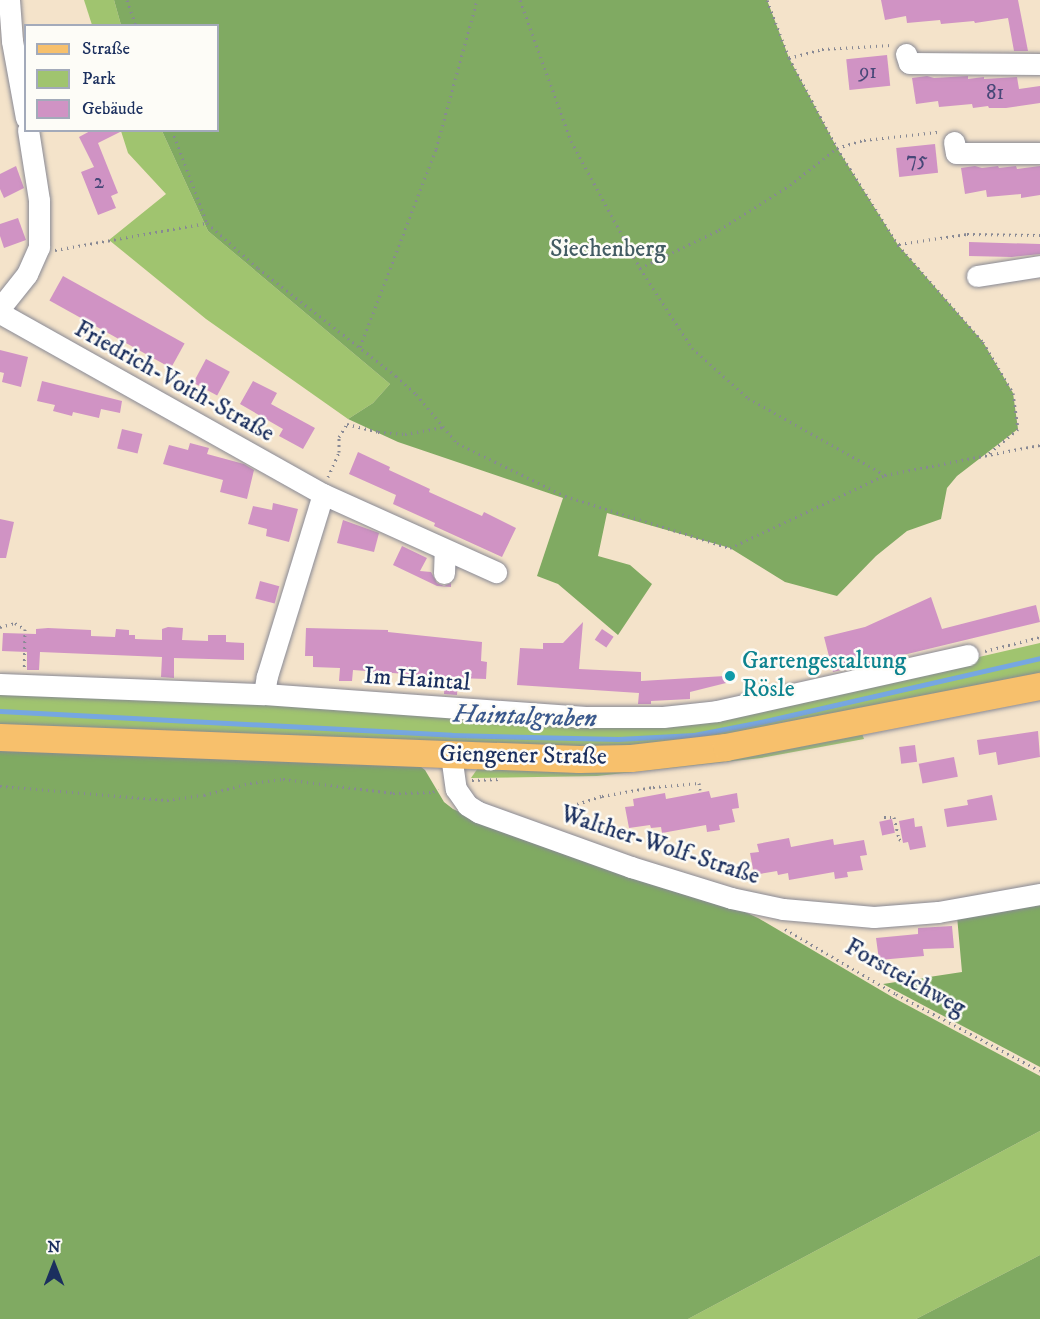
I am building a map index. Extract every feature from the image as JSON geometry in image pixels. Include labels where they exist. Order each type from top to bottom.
[{"type":"main road","name":"Giengener Straße","points":[[0,736],[452,767],[688,753],[1040,686]]},
{"type":"street","points":[[9,0],[12,41],[24,107]]},
{"type":"street","points":[[906,54],[909,63],[1040,64]]},
{"type":"street","points":[[0,308],[27,274],[39,247],[40,210],[28,132]]},
{"type":"street","points":[[954,142],[957,153],[1040,153]]},
{"type":"street","points":[[977,276],[1040,266]]},
{"type":"street","name":"Friedrich-Voith-Straße","points":[[0,313],[323,495],[496,572]]},
{"type":"street","points":[[264,694],[267,676],[323,495]]},
{"type":"street","points":[[444,573],[451,553]]},
{"type":"street","name":"Im Haintal","points":[[0,684],[264,694],[585,717],[703,714],[968,655]]},
{"type":"street","name":"Walther-Wolf-Straße","points":[[452,767],[460,798],[478,812],[696,889],[762,905],[853,916],[892,916],[1040,894]]},
{"type":"path","points":[[127,0],[135,24]]},
{"type":"path","points":[[360,348],[436,149],[477,0]]},
{"type":"path","points":[[520,0],[571,141],[640,268],[692,348],[747,398],[885,475]]},
{"type":"path","points":[[767,0],[789,58],[837,148],[898,244],[983,342],[1013,393],[1018,429],[987,455]]},
{"type":"path","points":[[789,58],[822,49],[905,44],[906,54]]},
{"type":"path","points":[[640,268],[719,231],[790,185],[837,148],[864,141],[952,131],[954,142]]},
{"type":"path","points":[[173,132],[207,223],[258,268],[416,394],[457,443],[565,496],[730,548],[885,475],[1040,445]]},
{"type":"path","points":[[56,250],[207,223]]},
{"type":"path","points":[[898,244],[967,234],[1040,235]]},
{"type":"path","points":[[323,495],[332,462],[339,452],[339,437],[347,424],[378,432],[405,435],[444,427]]},
{"type":"path","points":[[0,627],[15,623],[25,629],[24,685]]},
{"type":"path","points":[[968,655],[1040,637]]},
{"type":"path","points":[[0,786],[167,800],[204,795],[250,783],[283,779],[393,794],[433,792],[452,767]]},
{"type":"path","points":[[577,804],[602,796],[656,787],[699,783],[700,790]]},
{"type":"path","points":[[656,787],[656,792]]},
{"type":"path","points":[[884,817],[894,817],[899,839],[903,841]]},
{"type":"path","name":"Forstteichweg","points":[[762,905],[765,913],[785,929],[896,994],[1040,1071]]},
{"type":"green space","points":[[84,0],[114,0],[121,24],[92,24]]},
{"type":"green space","name":"Siechenberg","points":[[114,0],[767,0],[789,58],[837,148],[898,245],[983,342],[1013,393],[1018,429],[957,476],[947,488],[941,519],[907,531],[876,556],[837,596],[785,582],[730,548],[607,513],[598,556],[630,565],[652,584],[618,635],[558,584],[537,576],[563,498],[398,442],[348,419],[373,403],[390,384],[208,231],[162,132],[219,132],[219,24],[121,24]]},
{"type":"green space","points":[[121,132],[162,132],[208,231],[390,384],[373,403],[348,419],[206,319],[109,240],[166,194],[128,153]]},
{"type":"green space","points":[[1040,643],[1040,678],[642,750],[0,727],[0,692],[254,700],[578,724],[914,672]]},
{"type":"green space","points":[[861,731],[864,739],[761,758],[597,776],[471,778],[478,768]]},
{"type":"green space","points":[[0,743],[416,763],[425,770],[444,802],[453,809],[477,820],[732,906],[758,918],[894,998],[1040,1076],[1040,1131],[688,1319],[0,1319]]},
{"type":"green space","points":[[1040,901],[1040,1067],[883,984],[962,972],[957,916]]},
{"type":"green space","points":[[1040,1131],[1040,1255],[916,1319],[688,1319]]},
{"type":"green space","points":[[1040,1255],[1040,1319],[916,1319]]},
{"type":"building","points":[[881,0],[1018,0],[1028,51],[1014,51],[1008,18],[975,23],[974,21],[941,24],[940,20],[907,23],[906,16],[885,20]]},
{"type":"building","points":[[887,55],[890,86],[849,90],[846,59]]},
{"type":"building","points":[[927,76],[934,78],[968,76],[968,79],[1017,77],[1019,89],[1040,86],[1040,103],[1006,108],[989,108],[988,106],[973,108],[972,104],[939,107],[938,101],[916,104],[912,78]]},
{"type":"building","points":[[88,132],[120,132],[98,143],[118,193],[111,196],[116,208],[98,215],[81,172],[94,167],[79,137]]},
{"type":"building","points":[[935,144],[938,173],[899,177],[896,148]]},
{"type":"building","points":[[16,166],[24,188],[4,198],[0,189],[0,174]]},
{"type":"building","points":[[975,166],[982,168],[998,166],[999,168],[1016,166],[1017,169],[1040,166],[1040,195],[1021,198],[1021,194],[987,197],[986,190],[965,194],[961,168]]},
{"type":"building","points":[[18,218],[26,240],[4,248],[0,236],[0,224]]},
{"type":"building","points":[[969,242],[1040,244],[1040,254],[1012,257],[969,256]]},
{"type":"building","points":[[63,276],[185,343],[171,368],[49,300]]},
{"type":"building","points":[[0,350],[28,357],[21,387],[2,382],[4,373],[0,372]]},
{"type":"building","points":[[206,359],[230,372],[217,396],[193,383]]},
{"type":"building","points":[[42,381],[122,401],[120,413],[101,409],[99,418],[73,412],[72,416],[53,411],[55,405],[37,401]]},
{"type":"building","points":[[253,381],[277,393],[271,404],[315,428],[303,449],[279,436],[283,429],[240,404]]},
{"type":"building","points":[[122,429],[142,434],[138,453],[117,448]]},
{"type":"building","points":[[190,443],[209,448],[207,454],[244,464],[254,470],[247,499],[220,492],[223,480],[163,464],[169,445],[188,450]]},
{"type":"building","points":[[358,452],[390,467],[389,470],[430,489],[429,492],[482,516],[484,512],[516,528],[502,557],[434,526],[435,523],[393,504],[396,495],[349,474]]},
{"type":"building","points":[[273,503],[298,509],[289,542],[266,536],[267,529],[248,524],[253,506],[272,510]]},
{"type":"building","points":[[0,519],[14,522],[6,558],[0,558]]},
{"type":"building","points":[[343,520],[379,533],[374,552],[337,543]]},
{"type":"building","points":[[402,546],[427,558],[420,571],[431,572],[437,583],[444,586],[451,583],[451,587],[437,586],[393,565]]},
{"type":"building","points":[[260,581],[279,586],[275,604],[255,598]]},
{"type":"building","points":[[931,597],[942,629],[1036,605],[1040,622],[833,672],[824,637],[865,627]]},
{"type":"building","points":[[583,622],[579,669],[641,672],[641,681],[725,676],[726,683],[690,692],[690,699],[651,701],[651,704],[638,704],[639,693],[517,685],[520,648],[543,649],[543,643],[563,643]]},
{"type":"building","points":[[48,628],[91,630],[91,636],[115,637],[116,629],[129,630],[129,635],[135,635],[135,639],[162,640],[162,629],[183,628],[182,640],[208,641],[208,635],[226,635],[226,642],[244,643],[244,660],[174,658],[174,678],[161,677],[162,657],[40,652],[39,670],[27,670],[27,652],[2,651],[3,633],[36,634],[36,629]]},
{"type":"building","points":[[306,628],[388,630],[388,632],[482,642],[481,661],[487,662],[486,679],[458,678],[457,695],[444,694],[445,677],[353,670],[352,681],[339,681],[340,668],[313,667],[313,656],[305,656]]},
{"type":"building","points":[[602,629],[614,637],[606,648],[595,640]]},
{"type":"building","points":[[1038,731],[1040,757],[998,765],[996,752],[979,755],[977,740]]},
{"type":"building","points":[[915,745],[917,762],[901,764],[899,747]]},
{"type":"building","points":[[954,757],[958,777],[922,784],[919,764]]},
{"type":"building","points":[[709,791],[711,798],[737,793],[739,808],[732,809],[735,822],[719,825],[720,830],[707,832],[706,825],[662,833],[661,827],[651,828],[650,825],[629,828],[625,807],[634,806],[633,799],[665,793],[666,799]]},
{"type":"building","points":[[992,795],[997,820],[947,827],[944,809],[968,805],[967,800]]},
{"type":"building","points":[[914,818],[915,827],[922,826],[926,847],[910,850],[908,842],[903,843],[899,821]]},
{"type":"building","points":[[892,819],[895,833],[882,835],[879,822]]},
{"type":"building","points":[[789,838],[791,847],[833,839],[834,845],[864,840],[867,855],[860,856],[863,870],[847,872],[848,877],[835,879],[834,872],[789,880],[788,873],[778,875],[777,871],[754,875],[750,853],[759,852],[757,844]]},
{"type":"building","points":[[952,926],[954,948],[923,949],[924,956],[879,960],[876,938],[918,934],[918,928]]},
{"type":"waterway","name":"Haintalgraben","points":[[0,711],[451,735],[618,739],[694,735],[761,722],[1040,658]]},
{"type":"place","name":"Gartengestaltung Rösle","points":[[730,676]]}]
